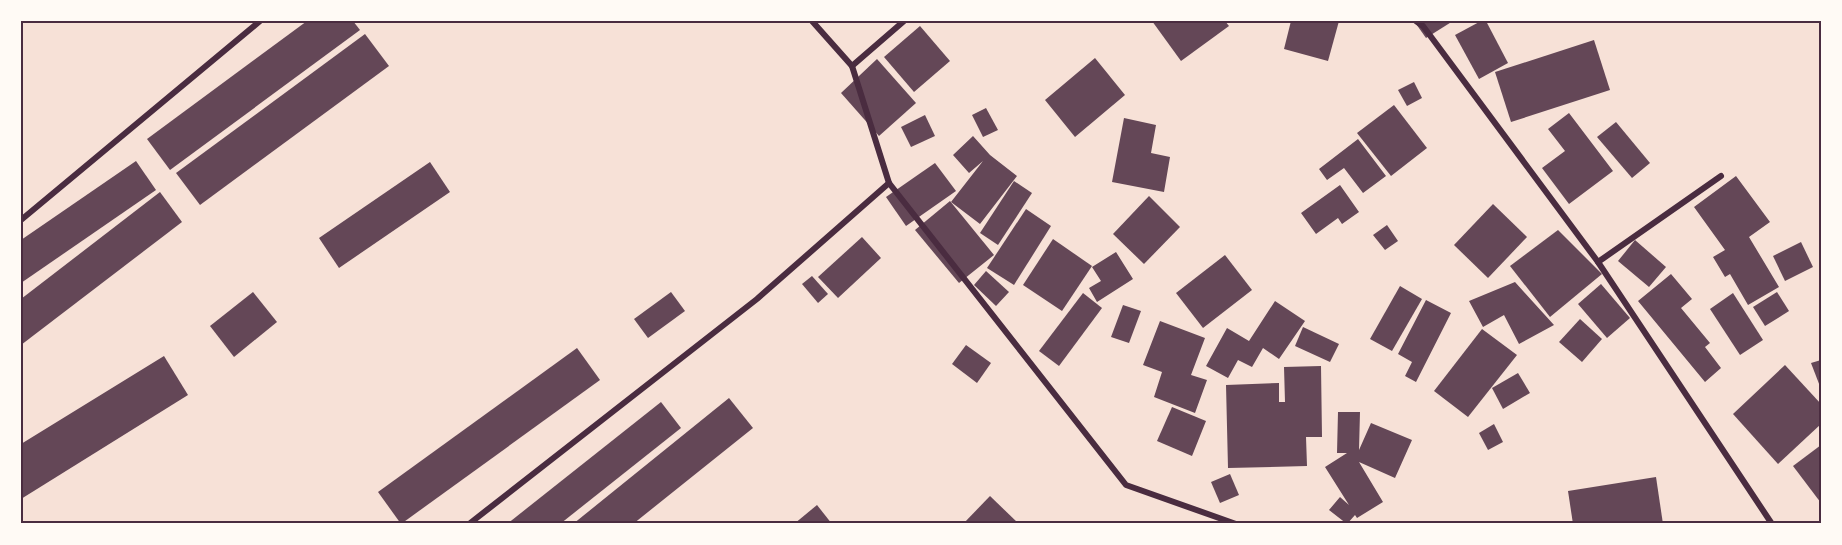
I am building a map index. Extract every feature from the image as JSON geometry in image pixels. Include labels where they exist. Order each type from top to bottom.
[{"type":"street","points":[[21,220],[260,21]]},
{"type":"street","points":[[812,21],[852,66],[889,183],[1126,485],[1236,524]]},
{"type":"street","points":[[852,66],[904,21]]},
{"type":"street","points":[[1416,21],[1423,26],[1598,262],[1772,524]]},
{"type":"street","points":[[1598,262],[1721,176]]},
{"type":"street","points":[[469,524],[757,299],[889,183]]},
{"type":"building","points":[[307,21],[353,21],[360,30],[170,170],[147,139]]},
{"type":"building","points":[[1152,21],[1225,21],[1229,26],[1181,61]]},
{"type":"building","points":[[1291,21],[1339,21],[1328,61],[1284,49]]},
{"type":"building","points":[[1414,21],[1453,21],[1426,38]]},
{"type":"building","points":[[1481,21],[1486,21],[1508,63],[1479,79],[1455,35]]},
{"type":"building","points":[[920,26],[950,61],[914,92],[884,57]]},
{"type":"building","points":[[365,34],[389,66],[200,205],[176,173]]},
{"type":"building","points":[[1594,40],[1610,90],[1511,122],[1495,72]]},
{"type":"building","points":[[1095,58],[1125,95],[1075,137],[1045,100]]},
{"type":"building","points":[[877,59],[916,103],[879,136],[841,93]]},
{"type":"building","points":[[1414,82],[1422,98],[1407,106],[1398,90]]},
{"type":"building","points":[[1394,105],[1427,148],[1391,176],[1357,133]]},
{"type":"building","points":[[986,108],[998,130],[983,137],[972,115]]},
{"type":"building","points":[[1569,113],[1613,171],[1569,204],[1542,168],[1565,151],[1548,129]]},
{"type":"building","points":[[925,115],[935,136],[911,147],[901,127]]},
{"type":"building","points":[[1124,118],[1156,125],[1151,153],[1170,157],[1164,192],[1112,182]]},
{"type":"building","points":[[1616,122],[1650,163],[1632,178],[1597,137]]},
{"type":"building","points":[[973,136],[990,155],[1017,176],[980,224],[951,202],[983,161],[969,173],[953,155]]},
{"type":"building","points":[[1358,139],[1386,176],[1363,193],[1344,168],[1327,180],[1319,169]]},
{"type":"building","points":[[136,161],[156,190],[21,283],[21,240]]},
{"type":"building","points":[[430,162],[450,192],[339,268],[319,238]]},
{"type":"building","points":[[935,163],[956,191],[906,226],[886,197]]},
{"type":"building","points":[[1736,176],[1770,222],[1749,237],[1779,287],[1748,305],[1730,274],[1725,277],[1713,257],[1725,250],[1694,207]]},
{"type":"building","points":[[1014,181],[1032,193],[998,245],[980,233]]},
{"type":"building","points":[[1340,185],[1359,212],[1342,224],[1338,218],[1316,234],[1301,213]]},
{"type":"building","points":[[160,192],[182,222],[21,345],[21,299]]},
{"type":"building","points":[[1149,196],[1180,227],[1144,264],[1113,234]]},
{"type":"building","points":[[950,201],[994,255],[959,283],[915,230]]},
{"type":"building","points":[[1493,204],[1527,237],[1488,278],[1454,245]]},
{"type":"building","points":[[1026,209],[1051,226],[1014,285],[987,268]]},
{"type":"building","points":[[1387,225],[1398,241],[1385,250],[1373,235]]},
{"type":"building","points":[[1558,230],[1602,274],[1550,317],[1510,266]]},
{"type":"building","points":[[862,237],[881,258],[838,298],[818,277]]},
{"type":"building","points":[[1053,239],[1092,266],[1062,311],[1023,285]]},
{"type":"building","points":[[1635,240],[1666,267],[1649,287],[1618,261]]},
{"type":"building","points":[[1801,242],[1813,267],[1785,281],[1773,256]]},
{"type":"building","points":[[1116,252],[1133,279],[1097,302],[1089,288],[1101,281],[1092,267]]},
{"type":"building","points":[[1225,255],[1252,290],[1203,328],[1176,293]]},
{"type":"building","points":[[986,271],[1009,292],[996,306],[974,285]]},
{"type":"building","points":[[1671,274],[1692,299],[1681,308],[1710,343],[1705,347],[1721,368],[1705,382],[1638,301]]},
{"type":"building","points":[[812,276],[828,294],[818,303],[802,284]]},
{"type":"building","points":[[1515,282],[1554,325],[1519,344],[1504,315],[1483,327],[1469,301]]},
{"type":"building","points":[[1601,284],[1630,318],[1607,338],[1578,304]]},
{"type":"building","points":[[1400,286],[1422,299],[1392,351],[1370,339]]},
{"type":"building","points":[[253,292],[277,322],[234,357],[210,326]]},
{"type":"building","points":[[671,292],[685,311],[648,338],[634,319]]},
{"type":"building","points":[[1777,292],[1789,311],[1765,326],[1753,307]]},
{"type":"building","points":[[1083,293],[1102,308],[1059,366],[1039,351]]},
{"type":"building","points":[[1733,293],[1763,340],[1740,355],[1710,309]]},
{"type":"building","points":[[1426,300],[1451,313],[1416,382],[1405,376],[1412,362],[1398,354]]},
{"type":"building","points":[[1275,301],[1305,321],[1279,359],[1263,348],[1252,367],[1238,360],[1228,378],[1206,366],[1227,328],[1249,341]]},
{"type":"building","points":[[1123,305],[1141,311],[1129,343],[1111,337]]},
{"type":"building","points":[[1580,319],[1602,339],[1582,362],[1559,342]]},
{"type":"building","points":[[1160,321],[1205,338],[1191,375],[1207,380],[1195,413],[1154,397],[1162,372],[1143,365]]},
{"type":"building","points":[[1303,327],[1339,344],[1330,362],[1295,346]]},
{"type":"building","points":[[1482,329],[1517,355],[1468,417],[1434,391]]},
{"type":"building","points":[[966,345],[991,363],[977,383],[952,364]]},
{"type":"building","points":[[577,348],[600,380],[401,524],[378,492]]},
{"type":"building","points":[[164,356],[188,395],[21,499],[21,444]]},
{"type":"building","points":[[1821,360],[1821,389],[1811,363]]},
{"type":"building","points":[[1785,365],[1821,404],[1821,424],[1778,464],[1733,414]]},
{"type":"building","points":[[1321,366],[1322,437],[1306,437],[1307,466],[1228,468],[1226,385],[1279,383],[1279,402],[1285,402],[1284,367]]},
{"type":"building","points":[[1518,373],[1530,393],[1503,409],[1492,388]]},
{"type":"building","points":[[729,398],[753,428],[633,524],[573,524]]},
{"type":"building","points":[[661,402],[681,428],[560,524],[507,524]]},
{"type":"building","points":[[1172,407],[1206,421],[1192,456],[1157,441]]},
{"type":"building","points":[[1338,412],[1360,412],[1359,450],[1371,423],[1412,440],[1395,478],[1359,462],[1383,502],[1357,518],[1355,515],[1347,524],[1329,510],[1340,497],[1349,505],[1325,467],[1347,453],[1337,453]]},
{"type":"building","points":[[1494,424],[1503,442],[1488,450],[1479,433]]},
{"type":"building","points":[[1821,445],[1821,503],[1793,466]]},
{"type":"building","points":[[1230,474],[1239,495],[1220,503],[1211,482]]},
{"type":"building","points":[[1656,477],[1663,524],[1573,524],[1568,491]]},
{"type":"building","points":[[990,496],[1019,524],[963,524]]},
{"type":"building","points":[[817,505],[832,524],[794,524]]}]
